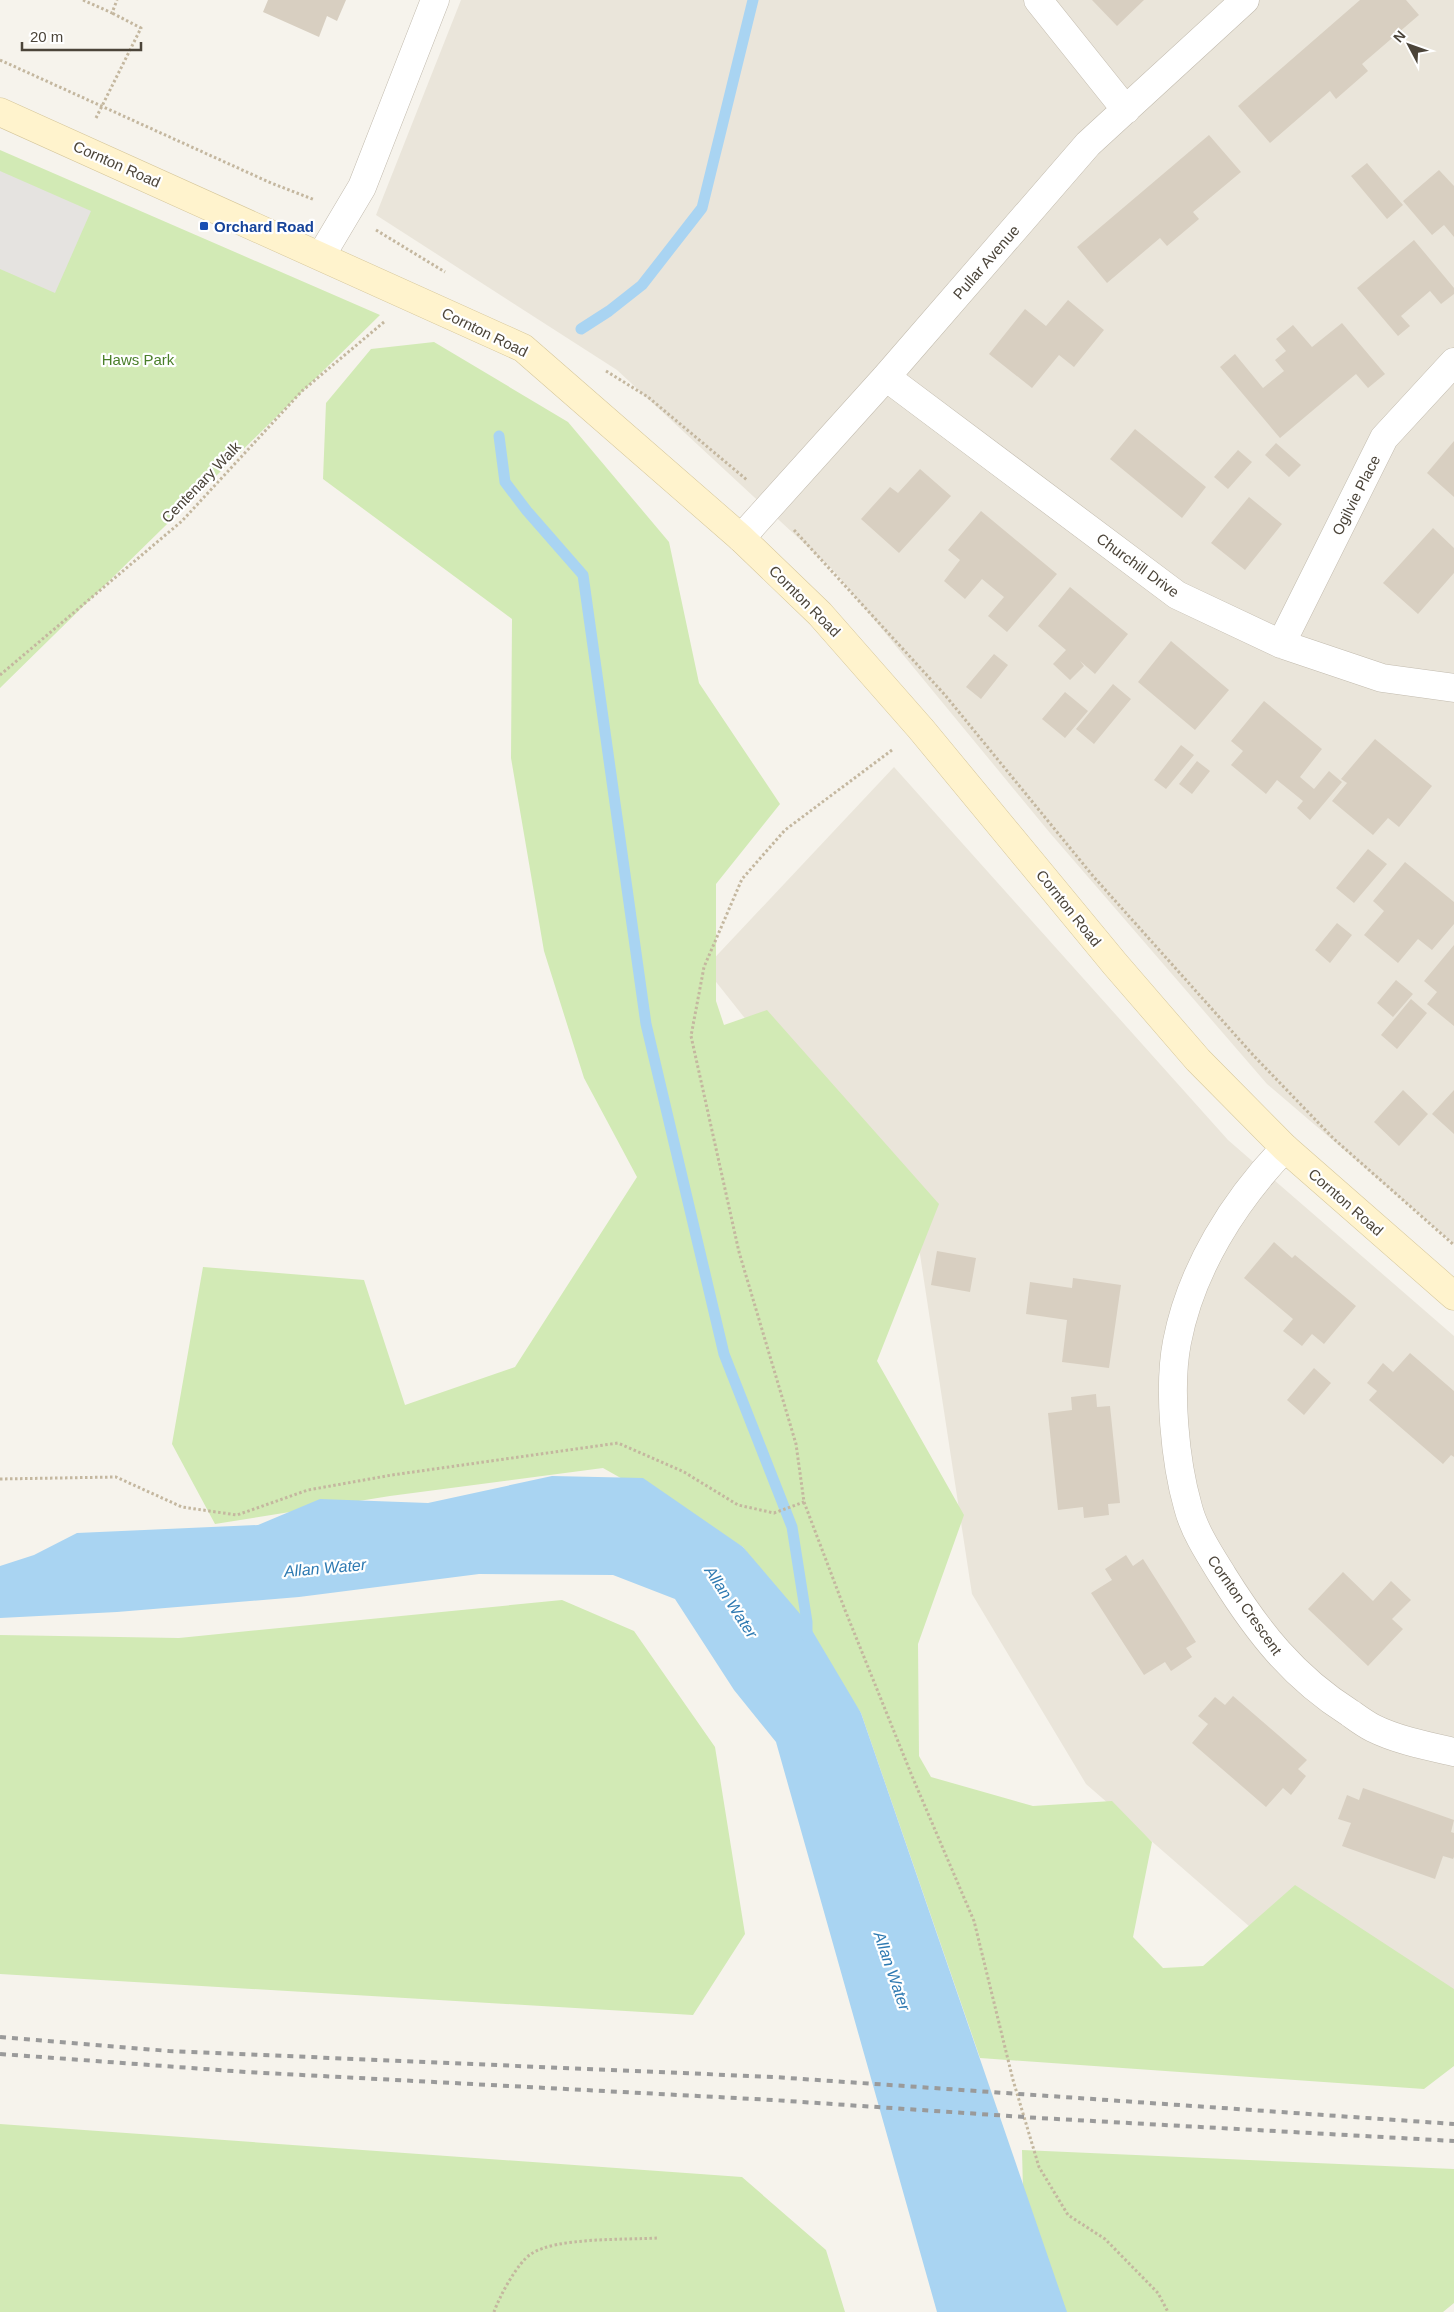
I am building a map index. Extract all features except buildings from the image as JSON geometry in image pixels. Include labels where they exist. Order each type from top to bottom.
[{"type":"main road","name":"Cornton Road","points":[[0,112],[524,348],[741,538],[820,614],[922,729],[1122,972],[1198,1060],[1285,1148],[1454,1296]]},
{"type":"street","points":[[321,256],[362,187],[435,0]]},
{"type":"street","points":[[1038,0],[1126,110]]},
{"type":"street","name":"Pullar Avenue","points":[[741,538],[886,376],[1088,144],[1245,0]]},
{"type":"street","name":"Ogilvie Place","points":[[1282,644],[1384,438],[1454,362]]},
{"type":"street","name":"Churchill Drive","points":[[886,376],[1177,594],[1282,644],[1382,678],[1454,688]]},
{"type":"street","name":"Cornton Crescent","points":[[1285,1148],[1243,1196],[1217,1239],[1193,1288],[1177,1342],[1173,1401],[1179,1460],[1188,1508],[1209,1554],[1237,1599],[1278,1654],[1322,1696],[1373,1728],[1426,1746],[1454,1752]]},
{"type":"path","points":[[81,148],[141,28],[112,12],[84,0]]},
{"type":"path","points":[[112,12],[117,0]]},
{"type":"path","name":"Centenary Walk","points":[[0,675],[182,521],[302,391],[413,298]]},
{"type":"path","points":[[922,729],[785,830],[742,879],[704,967],[691,1036],[739,1252],[796,1444],[804,1502],[904,1758],[974,1921],[1013,2080],[1038,2168],[1068,2215],[1105,2239],[1158,2292],[1168,2312]]},
{"type":"path","points":[[0,1479],[116,1477],[182,1507],[236,1515],[308,1490],[392,1475],[618,1443],[684,1472],[738,1505],[774,1513],[804,1502]]},
{"type":"path","points":[[494,2312],[510,2279],[531,2254],[560,2243],[656,2238]]},
{"type":"shaded area","points":[[461,0],[1454,0],[1454,1244],[1267,1084],[1050,833],[834,571],[617,370],[376,215]]},
{"type":"shaded area","points":[[0,171],[91,211],[55,293],[0,269]]},
{"type":"shaded area","points":[[894,767],[1228,1140],[1454,1336],[1454,1990],[1250,1927],[1086,1784],[972,1594],[917,1235],[705,968]]},
{"type":"green space","name":"Haws Park","points":[[0,150],[380,315],[0,688]]},
{"type":"green space","points":[[434,342],[568,422],[669,542],[699,683],[780,804],[716,884],[716,1001],[724,1025],[767,1010],[939,1204],[877,1361],[964,1515],[918,1644],[919,1756],[931,1777],[1033,1806],[1112,1801],[1152,1842],[1133,1937],[1163,1968],[1203,1966],[1295,1885],[1454,1989],[1454,2066],[1424,2089],[980,2058],[861,1713],[743,1547],[603,1468],[390,1496],[215,1524],[172,1444],[203,1267],[364,1280],[405,1405],[515,1367],[637,1177],[584,1078],[544,951],[511,758],[512,619],[323,479],[326,403],[371,349]]},
{"type":"green space","points":[[562,1600],[634,1631],[715,1747],[745,1934],[693,2015],[0,1974],[0,1635],[179,1638]]},
{"type":"green space","points":[[0,2124],[742,2177],[826,2250],[845,2312],[0,2312]]},
{"type":"green space","points":[[1022,2150],[1454,2169],[1454,2303],[1443,2312],[1026,2312]]},
{"type":"water","name":"Allan Water","points":[[552,1476],[643,1478],[743,1547],[807,1622],[861,1713],[1067,2312],[937,2312],[776,1742],[734,1690],[675,1599],[613,1575],[479,1574],[299,1597],[117,1612],[0,1618],[0,1566],[34,1555],[77,1533],[258,1525],[320,1499],[428,1503]]},
{"type":"waterway","points":[[581,329],[609,311],[642,285],[702,208],[753,0]]},
{"type":"waterway","points":[[499,436],[505,482],[527,511],[583,575],[646,1024],[724,1354],[792,1527],[807,1622],[807,1636]]},
{"type":"railway","points":[[0,2037],[169,2051],[774,2077],[1454,2124]]},
{"type":"railway","points":[[0,2054],[246,2072],[773,2100],[1039,2118],[1454,2141]]},
{"type":"place","name":"Orchard Road","points":[[204,226]]}]
